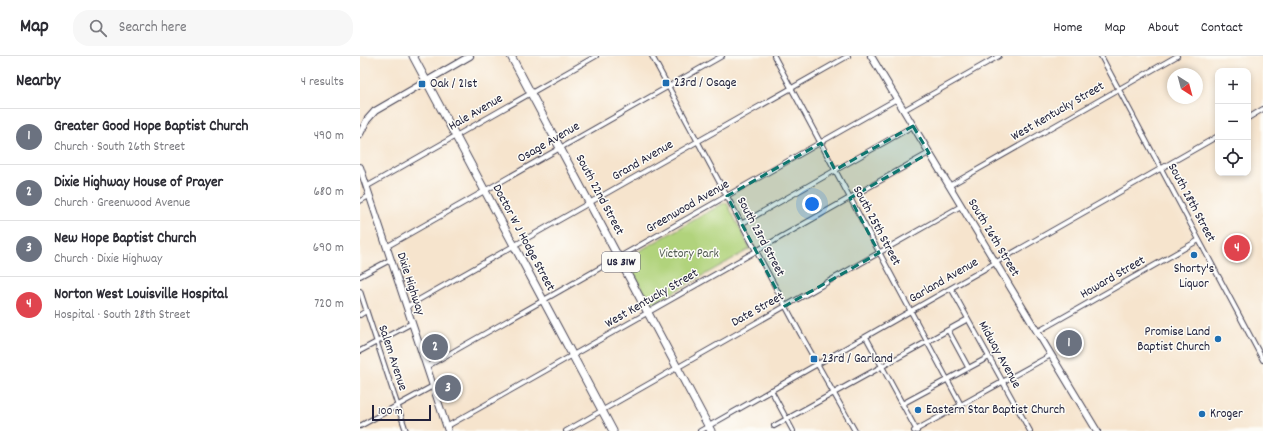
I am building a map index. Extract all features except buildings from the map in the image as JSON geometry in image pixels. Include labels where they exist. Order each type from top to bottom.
[{"type":"main road","name":"Doctor W J Hodge Street","points":[[413,56],[613,431]]},
{"type":"main road","name":"South 22nd Street","points":[[511,56],[710,428]]},
{"type":"street","points":[[360,134],[368,118],[375,111],[470,56]]},
{"type":"street","name":"Hale Avenue","points":[[366,187],[596,56]]},
{"type":"street","name":"South 23rd Street","points":[[652,56],[785,306],[855,431]]},
{"type":"street","name":"Osage Avenue","points":[[386,247],[722,56]]},
{"type":"street","name":"South 25th Street","points":[[774,56],[961,405]]},
{"type":"street","name":"Grand Avenue","points":[[406,307],[848,56]]},
{"type":"street","name":"South 26th Street","points":[[871,56],[1097,431]]},
{"type":"street","points":[[904,110],[999,56]]},
{"type":"street","name":"South 28th Street","points":[[1101,56],[1263,360]]},
{"type":"street","name":"West Kentucky Street","points":[[949,186],[1177,56]]},
{"type":"street","name":"Greenwood Avenue","points":[[426,367],[897,99]]},
{"type":"street","points":[[1251,116],[1263,109]]},
{"type":"street","points":[[741,224],[913,126]]},
{"type":"street","name":"Garland Avenue","points":[[700,431],[710,428],[771,390],[1215,138]]},
{"type":"street","name":"West Kentucky Street","points":[[447,429],[929,153]]},
{"type":"street","name":"Dixie Highway","points":[[360,167],[447,429]]},
{"type":"street","points":[[360,201],[369,196]]},
{"type":"street","name":"Date Street","points":[[566,431],[961,206]]},
{"type":"street","name":"Howard Street","points":[[1037,332],[1199,240]]},
{"type":"street","points":[[360,276],[390,260]]},
{"type":"street","name":"Midway Avenue","points":[[951,288],[1030,431]]},
{"type":"street","name":"Salem Avenue","points":[[360,291],[406,431]]},
{"type":"street","points":[[360,315],[366,311]]},
{"type":"street","points":[[774,426],[968,320]]},
{"type":"street","points":[[360,351],[412,323]]},
{"type":"street","points":[[948,330],[968,368]]},
{"type":"street","points":[[866,337],[916,430],[1051,355]]},
{"type":"street","points":[[902,404],[947,378],[989,357]]},
{"type":"street","points":[[360,426],[432,386]]},
{"type":"street","points":[[771,390],[793,431]]},
{"type":"highlighted area","points":[[913,126],[929,153],[850,198],[879,253],[785,306],[727,196],[821,143],[835,170]]},
{"type":"green space","name":"Victory Park","points":[[724,203],[727,203],[750,249],[651,305],[627,261],[627,258]]},
{"type":"place","name":"23rd / Osage","points":[[666,83]]},
{"type":"place","name":"Oak / 21st","points":[[422,84]]},
{"type":"place","name":"Norton West Louisville Hospital","points":[[1237,248]]},
{"type":"place","name":"Shorty's Liquor","points":[[1194,255]]},
{"type":"place","name":"Promise Land Baptist Church","points":[[1218,339]]},
{"type":"place","name":"Greater Good Hope Baptist Church","points":[[1069,343]]},
{"type":"place","name":"Dixie Highway House of Prayer","points":[[435,347]]},
{"type":"place","name":"23rd / Garland","points":[[814,359]]},
{"type":"place","name":"New Hope Baptist Church","points":[[448,388]]},
{"type":"place","name":"Eastern Star Baptist Church","points":[[918,410]]},
{"type":"place","name":"Kroger","points":[[1202,414]]}]
